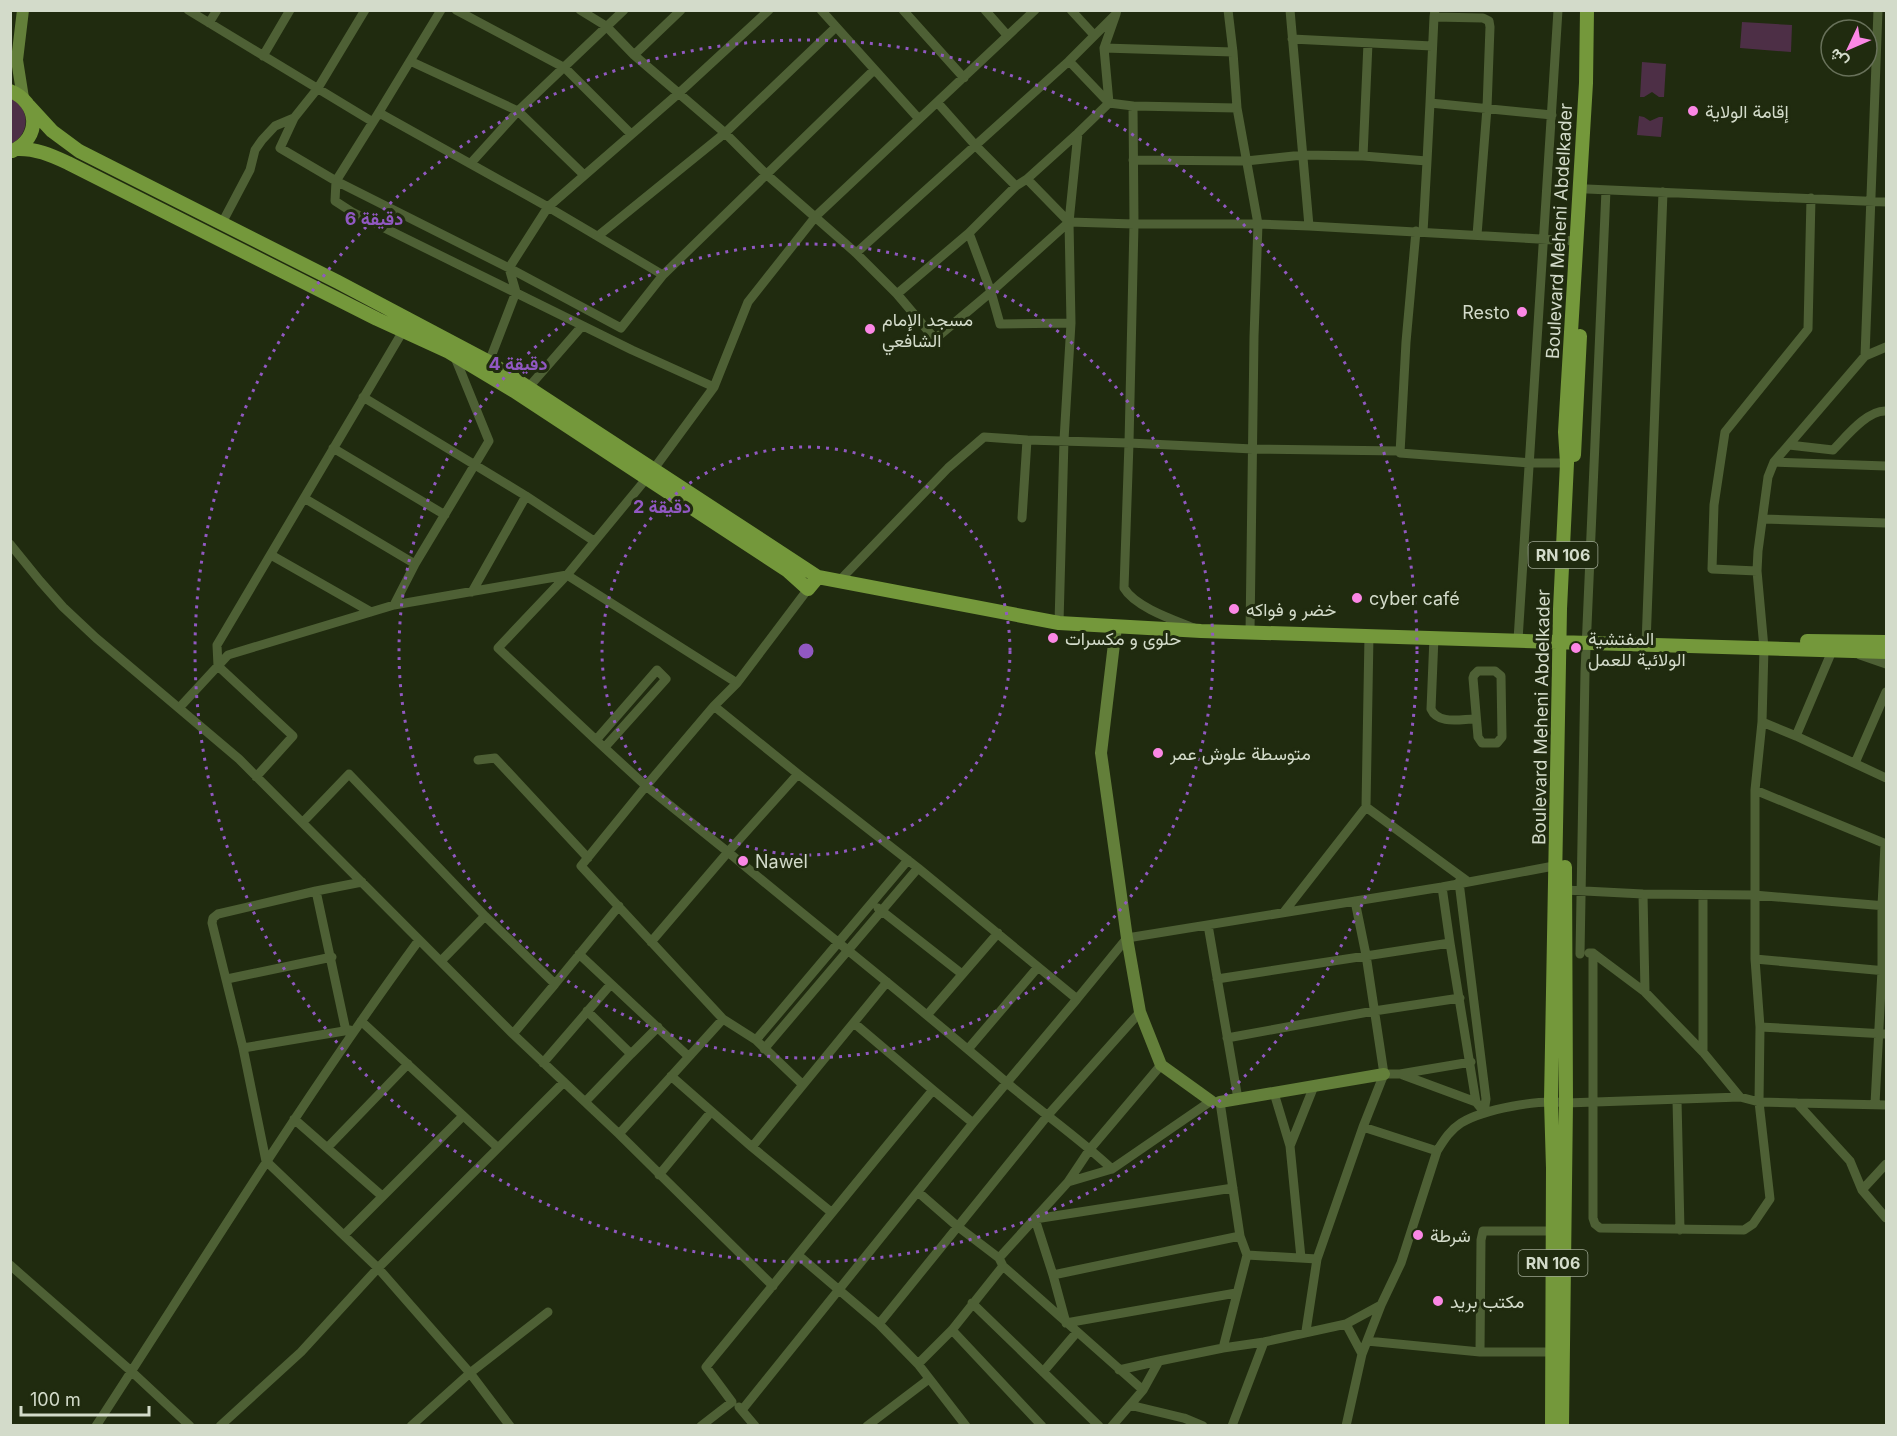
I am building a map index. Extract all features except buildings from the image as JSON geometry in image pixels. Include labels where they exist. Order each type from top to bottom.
[{"type":"main road","name":"Boulevard Meheni Abdelkader","points":[[1551,1101],[1560,866],[1565,432],[1586,83],[1587,10]]},
{"type":"main road","name":"Boulevard Meheni Abdelkader","points":[[1564,639],[1597,10]]},
{"type":"main road","points":[[10,91],[26,102],[52,131],[79,151],[489,362],[788,571],[808,589],[818,577]]},
{"type":"main road","points":[[13,150],[24,143],[33,125],[33,115],[26,102]]},
{"type":"main road","points":[[13,150],[30,150],[52,156],[454,355],[818,577],[1059,623],[1116,627],[1518,640],[1586,639],[1764,644],[1887,642]]},
{"type":"main road","points":[[1764,644],[1832,651],[1887,652]]},
{"type":"main road","points":[[1560,866],[1565,890],[1566,1103]]},
{"type":"main road","name":"RN 106","points":[[1551,1101],[1552,1425]]},
{"type":"main road","name":"RN 106","points":[[1562,1425],[1566,1103]]},
{"type":"street","points":[[23,10],[14,65],[26,102]]},
{"type":"street","points":[[189,10],[373,122]]},
{"type":"street","points":[[209,23],[217,10]]},
{"type":"street","points":[[263,56],[290,10]]},
{"type":"street","points":[[365,10],[318,88],[294,118],[280,148],[336,181],[509,268],[621,328]]},
{"type":"street","points":[[373,122],[441,10]]},
{"type":"street","points":[[456,10],[565,68],[631,134]]},
{"type":"street","points":[[580,10],[606,26],[634,55],[725,133],[766,174],[816,216],[897,294],[936,339],[1069,222],[1258,224],[1575,240]]},
{"type":"street","points":[[471,163],[518,111],[624,10]]},
{"type":"street","points":[[634,55],[681,10]]},
{"type":"street","points":[[489,362],[516,292],[509,268],[548,207],[769,10]]},
{"type":"street","points":[[821,10],[919,120]]},
{"type":"street","points":[[903,10],[964,78]]},
{"type":"street","points":[[985,10],[1007,35]]},
{"type":"street","points":[[1035,10],[816,216],[748,302],[714,387],[650,474],[567,575],[498,648],[646,786],[847,951],[928,1014],[1112,1169]]},
{"type":"street","points":[[1071,10],[1094,35]]},
{"type":"street","points":[[1228,10],[1237,108],[1258,224],[1250,633]]},
{"type":"street","points":[[1290,10],[1309,226]]},
{"type":"street","points":[[1518,640],[1558,10]]},
{"type":"street","points":[[1865,356],[1878,10]]},
{"type":"street","points":[[856,253],[1069,61],[1117,12]]},
{"type":"street","points":[[1109,103],[1104,48],[1117,12]]},
{"type":"street","points":[[1400,452],[1406,342],[1427,161],[1434,14],[1483,18],[1489,21],[1487,108],[1477,235]]},
{"type":"street","points":[[598,236],[725,133],[836,27]]},
{"type":"street","points":[[1292,39],[1432,46]]},
{"type":"street","points":[[1363,156],[1368,43]]},
{"type":"street","points":[[1104,48],[1233,52]]},
{"type":"street","points":[[1069,61],[1109,103],[1133,106],[1237,108]]},
{"type":"street","points":[[410,62],[518,111],[583,174]]},
{"type":"street","points":[[612,340],[663,275],[874,70]]},
{"type":"street","points":[[938,102],[976,146],[1016,186]]},
{"type":"street","points":[[897,294],[969,233],[1016,186],[1027,179],[1109,103]]},
{"type":"street","points":[[1430,103],[1552,115]]},
{"type":"street","points":[[1133,106],[1134,224],[1124,588],[1130,596],[1162,615],[1201,631]]},
{"type":"street","points":[[663,275],[548,207],[383,115],[378,114],[336,181],[335,201],[352,212],[582,326],[714,387]]},
{"type":"street","points":[[222,223],[250,170],[255,150],[274,126],[294,118]]},
{"type":"street","points":[[1059,623],[1064,440],[1071,323],[1069,222],[1078,132]]},
{"type":"street","points":[[1133,160],[1246,160],[1303,155],[1363,156],[1427,161]]},
{"type":"street","points":[[1027,179],[1069,222]]},
{"type":"street","points":[[1587,189],[1887,202]]},
{"type":"street","points":[[1580,954],[1586,639],[1606,190]]},
{"type":"street","points":[[1646,640],[1663,192]]},
{"type":"street","points":[[1757,571],[1712,569],[1714,505],[1725,432],[1808,329],[1811,198]]},
{"type":"street","points":[[969,233],[1000,324],[1071,323]]},
{"type":"street","points":[[528,388],[582,326]]},
{"type":"street","points":[[256,777],[292,736],[218,666],[217,645],[403,331]]},
{"type":"street","points":[[1593,953],[1593,1218],[1595,1224],[1600,1228],[1744,1230],[1753,1224],[1770,1199],[1759,1102],[1760,1027],[1755,959],[1754,895],[1755,790],[1762,722],[1764,644],[1757,571],[1768,477],[1774,462],[1865,356],[1887,347]]},
{"type":"street","points":[[394,605],[489,441],[454,355]]},
{"type":"street","points":[[363,397],[526,496],[594,541]]},
{"type":"street","points":[[1789,445],[1833,450],[1860,423],[1881,411],[1887,411]]},
{"type":"street","points":[[840,580],[948,468],[984,437],[1253,449],[1400,452],[1531,463],[1566,463]]},
{"type":"street","points":[[1022,518],[1027,440]]},
{"type":"street","points":[[333,448],[445,515]]},
{"type":"street","points":[[1774,462],[1887,466]]},
{"type":"street","points":[[472,592],[526,496]]},
{"type":"street","points":[[304,498],[416,564]]},
{"type":"street","points":[[1763,519],[1887,523]]},
{"type":"street","points":[[10,544],[63,607],[256,777],[513,1034],[619,1134],[773,1286]]},
{"type":"street","points":[[271,555],[371,612]]},
{"type":"street","points":[[179,708],[228,655],[394,605],[567,575],[737,683]]},
{"type":"street","points":[[802,1084],[756,1040],[723,1019],[581,866],[714,706],[737,683],[808,589]]},
{"type":"street","points":[[1116,627],[1101,753],[1127,938],[1140,1012],[1161,1065],[1215,1101],[1233,1188],[1240,1236],[1247,1255],[1222,1348]]},
{"type":"street","points":[[1284,912],[1366,807],[1369,636]]},
{"type":"street","points":[[1434,637],[1431,709],[1434,716],[1441,720],[1475,719]]},
{"type":"street","points":[[1796,736],[1832,651]]},
{"type":"street","points":[[1850,651],[1887,664]]},
{"type":"street","points":[[596,740],[657,670],[666,679],[605,747]]},
{"type":"street","points":[[1478,671],[1498,672],[1502,680],[1501,741],[1497,743],[1479,741],[1475,719],[1474,675],[1478,671]]},
{"type":"street","points":[[1855,763],[1887,692]]},
{"type":"street","points":[[714,706],[918,868],[1077,999]]},
{"type":"street","points":[[1762,722],[1887,778]]},
{"type":"street","points":[[478,760],[495,758],[588,858]]},
{"type":"street","points":[[303,822],[349,774],[485,916],[555,984]]},
{"type":"street","points":[[651,942],[798,774]]},
{"type":"street","points":[[1755,790],[1886,844],[1882,1033],[1875,1104]]},
{"type":"street","points":[[1366,807],[1463,882],[1486,1099],[1484,1112]]},
{"type":"street","points":[[756,1040],[908,860]]},
{"type":"street","points":[[742,1410],[973,1123],[1127,938],[1560,866]]},
{"type":"street","points":[[765,1049],[918,868]]},
{"type":"street","points":[[362,882],[218,914],[213,918],[212,923],[243,1048],[266,1161],[378,1268],[470,1373],[510,1425]]},
{"type":"street","points":[[1442,886],[1476,1102]]},
{"type":"street","points":[[1565,890],[1643,894],[1754,895],[1884,906]]},
{"type":"street","points":[[316,891],[332,957],[354,1027],[408,1064],[497,1147]]},
{"type":"street","points":[[1643,894],[1645,992]]},
{"type":"street","points":[[1703,895],[1703,1052]]},
{"type":"street","points":[[1306,1331],[1317,1258],[1363,1126],[1384,1074],[1366,955],[1355,901]]},
{"type":"street","points":[[871,904],[962,974]]},
{"type":"street","points":[[513,1034],[619,906]]},
{"type":"street","points":[[441,961],[485,916]]},
{"type":"street","points":[[1208,925],[1238,1099]]},
{"type":"street","points":[[928,1014],[998,933]]},
{"type":"street","points":[[96,1425],[354,1027],[419,940]]},
{"type":"street","points":[[1217,979],[1450,944]]},
{"type":"street","points":[[1565,953],[1593,953],[1645,992],[1703,1052],[1740,1097]]},
{"type":"street","points":[[579,954],[688,1056]]},
{"type":"street","points":[[227,979],[332,957]]},
{"type":"street","points":[[1755,959],[1884,971]]},
{"type":"street","points":[[969,1048],[1038,967]]},
{"type":"street","points":[[752,1147],[887,982]]},
{"type":"street","points":[[543,1063],[611,984]]},
{"type":"street","points":[[1227,1038],[1460,998]]},
{"type":"street","points":[[587,1011],[631,1054]]},
{"type":"street","points":[[879,1324],[1048,1115],[1140,1012]]},
{"type":"street","points":[[619,1134],[723,1019]]},
{"type":"street","points":[[854,1023],[973,1123]]},
{"type":"street","points":[[243,1048],[354,1027]]},
{"type":"street","points":[[585,1102],[658,1027]]},
{"type":"street","points":[[1760,1027],[1882,1033]]},
{"type":"street","points":[[1068,1182],[1112,1169],[1215,1101],[1471,1062]]},
{"type":"street","points":[[327,1148],[408,1064]]},
{"type":"street","points":[[918,1364],[952,1330],[1001,1262],[1068,1182],[1090,1149],[1161,1065]]},
{"type":"street","points":[[1400,1074],[1476,1102],[1484,1112]]},
{"type":"street","points":[[671,1076],[831,1212]]},
{"type":"street","points":[[220,1425],[301,1352],[378,1268],[564,1082]]},
{"type":"street","points":[[1290,1146],[1314,1086]]},
{"type":"street","points":[[755,1425],[732,1402],[706,1367],[933,1090]]},
{"type":"street","points":[[1274,1093],[1290,1146],[1300,1258]]},
{"type":"street","points":[[1346,1425],[1362,1354],[1381,1305],[1401,1263],[1437,1151],[1446,1135],[1460,1123],[1484,1112],[1551,1101],[1566,1103],[1740,1097],[1759,1102],[1887,1105]]},
{"type":"street","points":[[1677,1100],[1680,1230]]},
{"type":"street","points":[[1797,1103],[1850,1161],[1862,1190],[1887,1218]]},
{"type":"street","points":[[659,1175],[711,1112]]},
{"type":"street","points":[[344,1234],[463,1116]]},
{"type":"street","points":[[294,1119],[382,1196]]},
{"type":"street","points":[[1363,1126],[1437,1151]]},
{"type":"street","points":[[1862,1190],[1887,1164]]},
{"type":"street","points":[[1035,1219],[1233,1188]]},
{"type":"street","points":[[918,1192],[1001,1262],[1143,1390]]},
{"type":"street","points":[[1035,1219],[1066,1323]]},
{"type":"street","points":[[1480,1352],[1483,1231],[1553,1231]]},
{"type":"street","points":[[1053,1275],[1240,1236]]},
{"type":"street","points":[[798,1255],[879,1324],[918,1364],[965,1425]]},
{"type":"street","points":[[1247,1255],[1317,1258]]},
{"type":"street","points":[[10,1265],[190,1425]]},
{"type":"street","points":[[1066,1323],[1236,1293]]},
{"type":"street","points":[[972,1303],[1099,1425]]},
{"type":"street","points":[[1119,1370],[1346,1324],[1381,1305]]},
{"type":"street","points":[[411,1425],[470,1373],[548,1312]]},
{"type":"street","points":[[1346,1324],[1362,1354]]},
{"type":"street","points":[[952,1330],[1042,1425]]},
{"type":"street","points":[[1043,1372],[1077,1332]]},
{"type":"street","points":[[1367,1341],[1480,1352],[1553,1352]]},
{"type":"street","points":[[1232,1425],[1264,1342]]},
{"type":"street","points":[[1112,1425],[1143,1390],[1159,1361]]},
{"type":"street","points":[[867,1425],[929,1378]]},
{"type":"street","points":[[700,1425],[732,1402]]},
{"type":"street","points":[[1130,1405],[1182,1422],[1203,1425]]},
{"type":"shaded area","points":[[1742,22],[1792,25],[1791,52],[1740,48]]},
{"type":"shaded area","points":[[1642,62],[1666,64],[1664,97],[1659,97],[1652,92],[1640,97]]},
{"type":"shaded area","points":[[11,98],[22,108],[26,121],[22,134],[11,144]]},
{"type":"shaded area","points":[[1639,116],[1650,121],[1663,117],[1661,137],[1637,135]]},
{"type":"place","name":"إقامة الولاية","points":[[1693,111]]},
{"type":"place","name":"Resto","points":[[1522,312]]},
{"type":"place","name":"مسجد الإمام الشافعي","points":[[870,329]]},
{"type":"place","name":"cyber café","points":[[1357,598]]},
{"type":"place","name":"خضر و فواكه","points":[[1234,609]]},
{"type":"place","name":"حلوى و مكسرات","points":[[1053,638]]},
{"type":"place","name":"المفتشية الولائية للعمل","points":[[1576,648]]},
{"type":"place","name":"متوسطة علوش عمر","points":[[1158,753]]},
{"type":"place","name":"Nawel","points":[[743,861]]},
{"type":"place","name":"شرطة","points":[[1418,1235]]},
{"type":"place","name":"مكتب بريد","points":[[1438,1301]]}]
